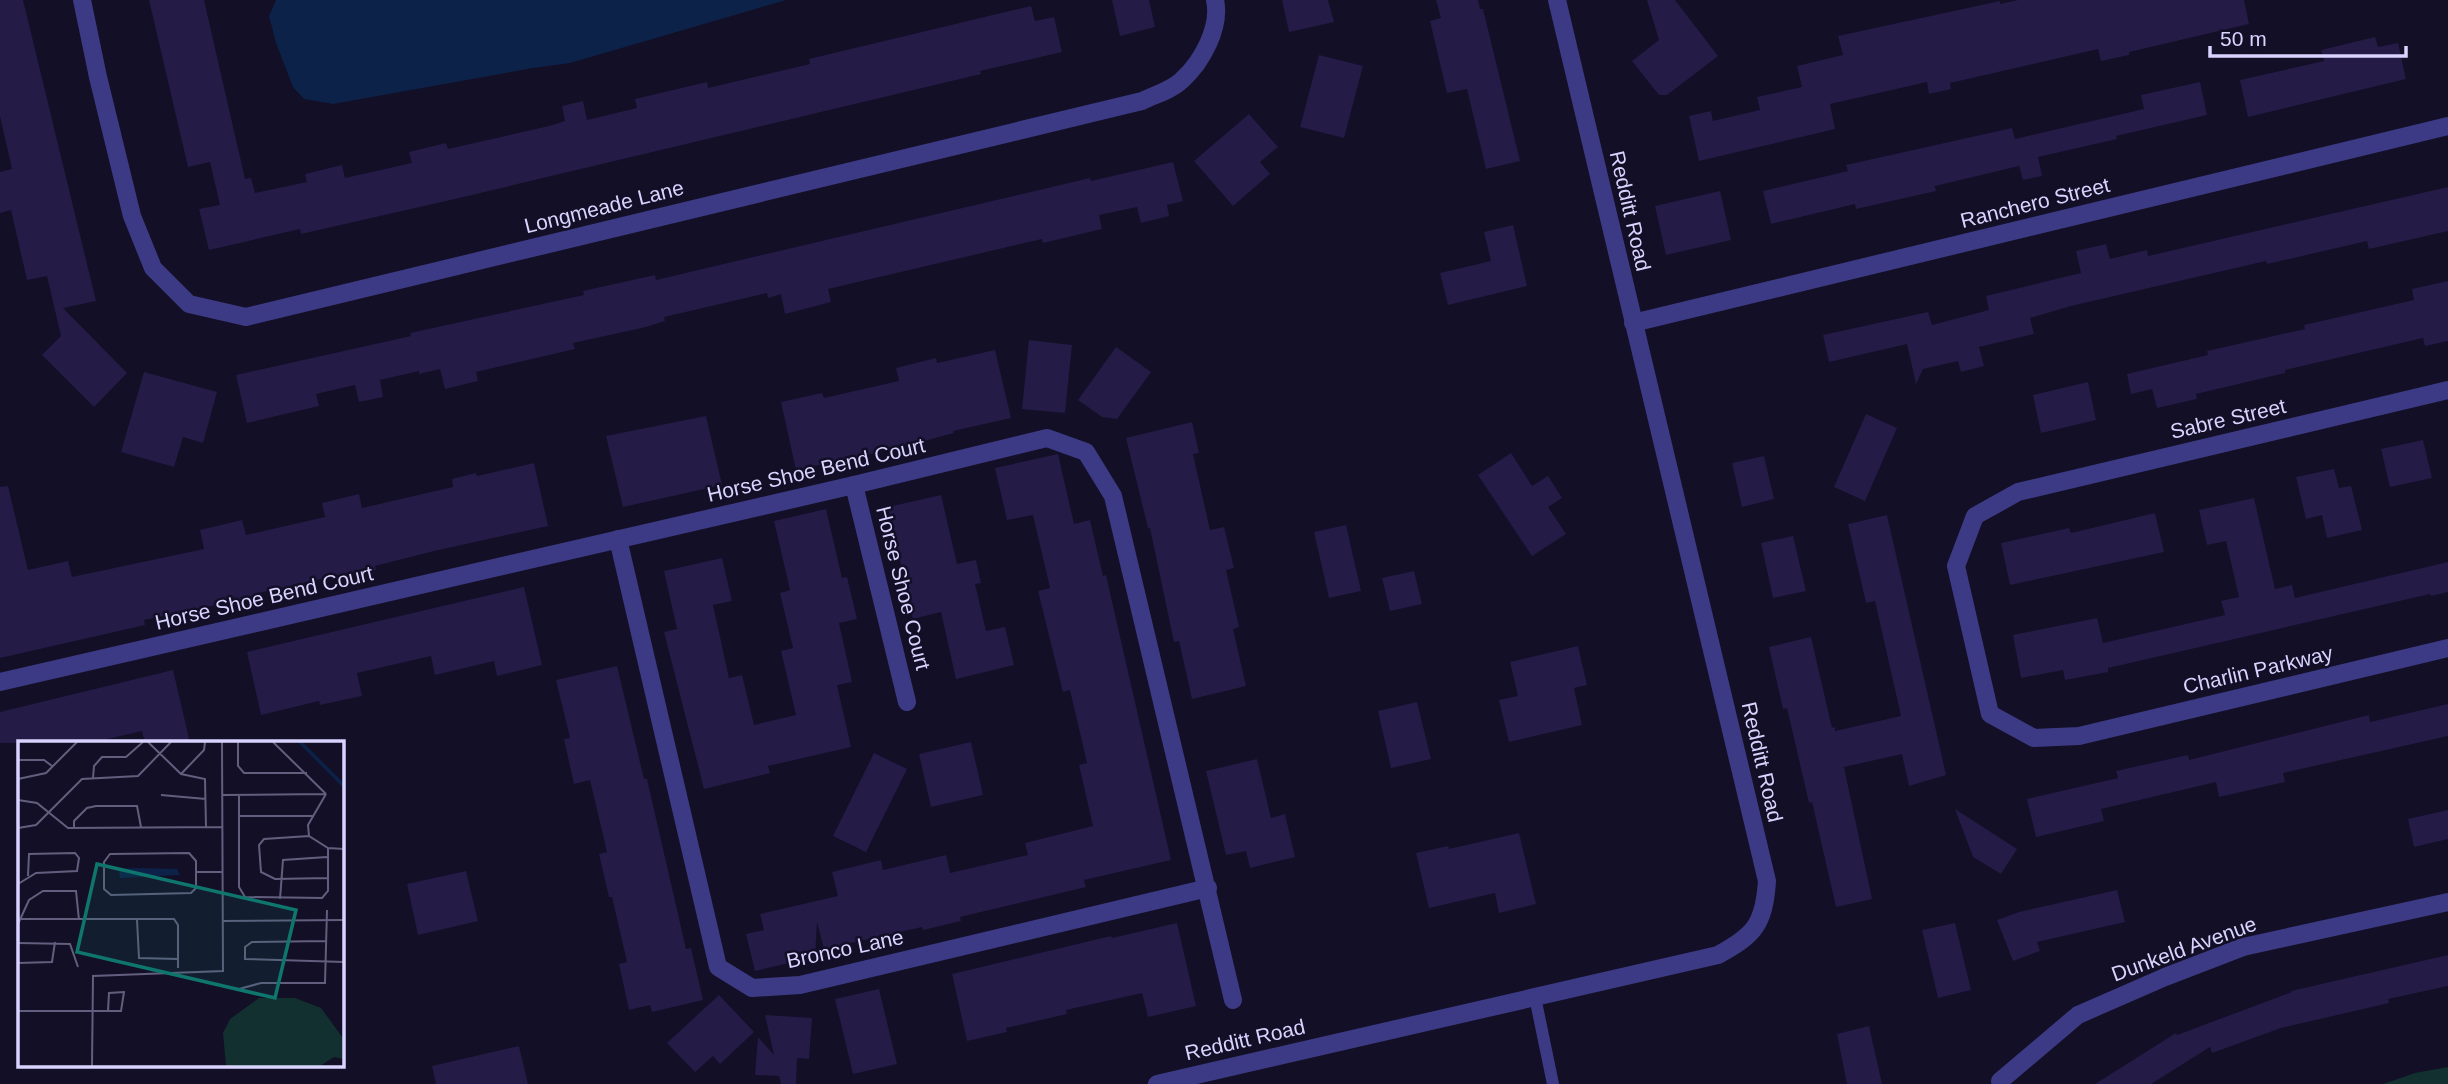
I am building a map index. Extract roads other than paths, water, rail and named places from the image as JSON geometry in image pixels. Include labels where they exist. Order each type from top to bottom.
[{"type":"street","name":"Longmeade Lane","points":[[82,0],[132,216],[153,268],[189,304],[246,317],[1142,101],[1181,82],[1206,48],[1218,12],[1215,0]]},
{"type":"street","name":"Redditt Road","points":[[1157,1084],[1202,1079],[1718,955],[1740,943],[1757,928],[1765,906],[1766,881],[1557,0]]},
{"type":"street","name":"Ranchero Street","points":[[1633,323],[2448,126]]},
{"type":"street","name":"Sabre Street","points":[[2080,736],[2034,738],[1990,714],[1956,566],[1975,516],[2018,492],[2448,390]]},
{"type":"street","name":"Horse Shoe Bend Court","points":[[0,682],[1047,438],[1086,452],[1113,496],[1233,1000]]},
{"type":"street","name":"Horse Shoe Court","points":[[854,485],[907,702]]},
{"type":"street","name":"Bronco Lane","points":[[618,539],[718,967],[752,988],[800,985],[1208,888]]},
{"type":"street","name":"Charlin Parkway","points":[[2080,736],[2448,648]]},
{"type":"street","name":"Dunkeld Avenue","points":[[1999,1082],[2078,1015],[2165,977],[2243,947],[2448,902]]},
{"type":"lane","points":[[1535,997],[1553,1084]]},
{"type":"water","points":[[276,0],[786,0],[570,63],[333,104],[304,99],[293,87],[269,16]]}]
